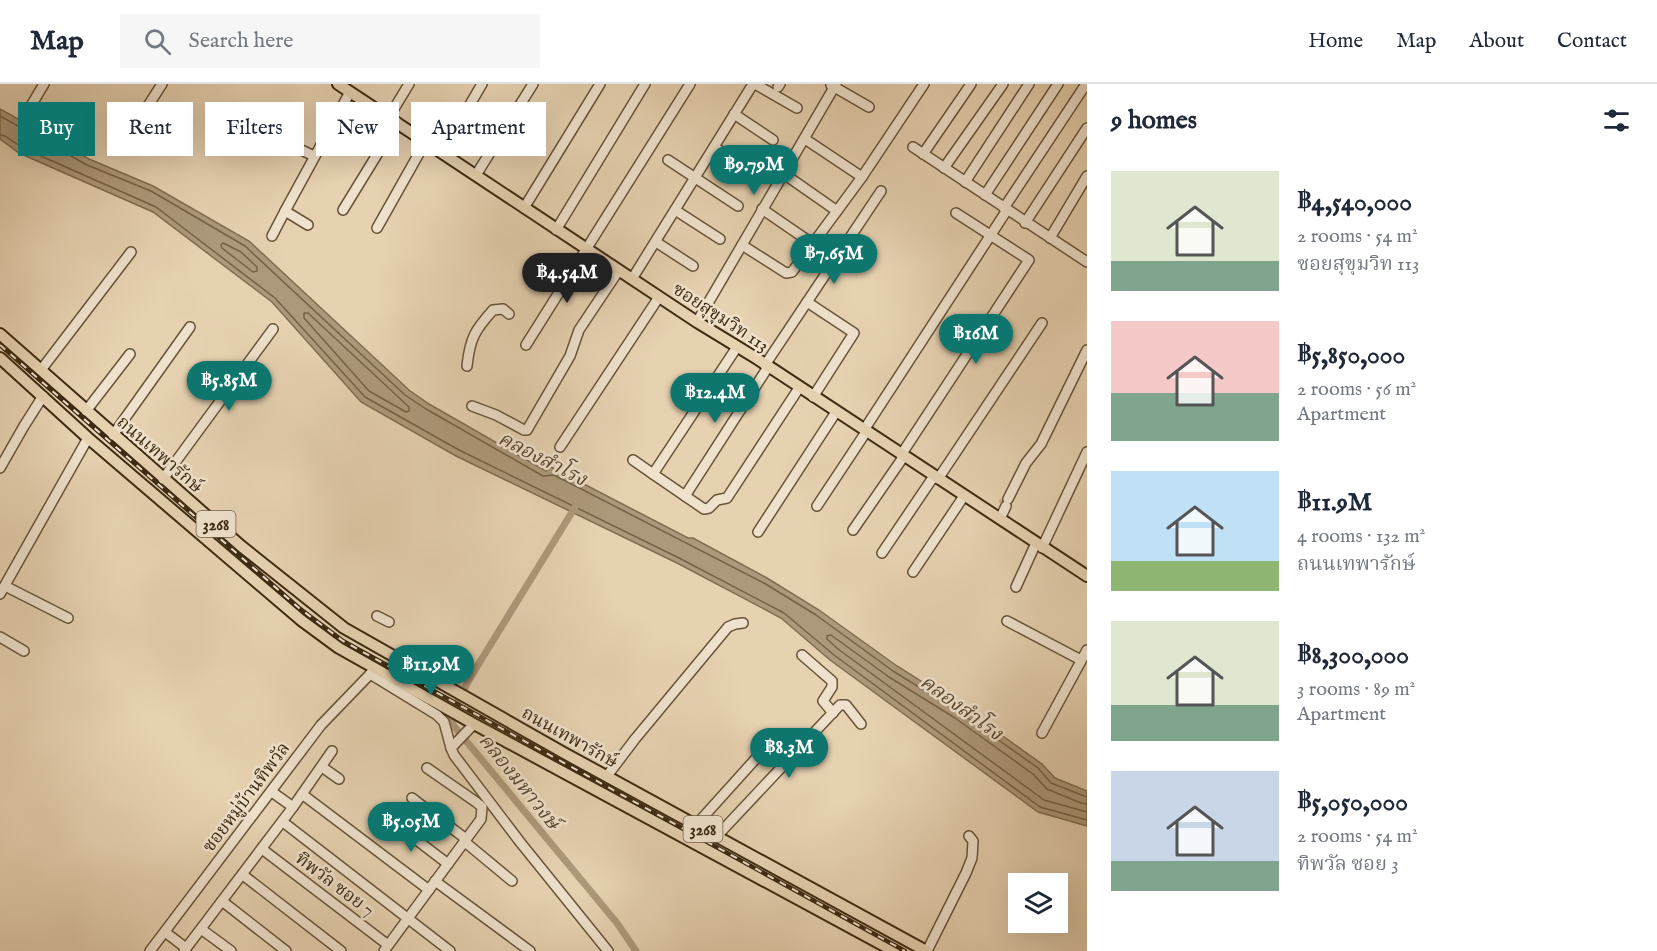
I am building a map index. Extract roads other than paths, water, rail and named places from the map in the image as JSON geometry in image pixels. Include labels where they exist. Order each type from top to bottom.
[{"type":"main road","name":"ซอยสุขุมวิท 113","points":[[338,84],[365,102]]},
{"type":"main road","name":"ซอยสุขุมวิท 113","points":[[448,156],[556,230],[1087,576]]},
{"type":"main road","name":"ถนนเทพารักษ์","points":[[2,339],[41,370],[163,479],[328,617],[363,640],[450,689],[926,951]]},
{"type":"main road","name":"ถนนเทพารักษ์","points":[[0,358],[88,438],[313,629],[372,671],[438,703],[471,726],[894,951]]},
{"type":"main road","points":[[799,899],[807,885]]},
{"type":"street","points":[[33,102],[44,84]]},
{"type":"street","points":[[150,102],[162,84]]},
{"type":"street","points":[[399,106],[409,84]]},
{"type":"street","points":[[471,102],[482,84]]},
{"type":"street","points":[[476,175],[533,84]]},
{"type":"street","points":[[524,208],[600,84]]},
{"type":"street","points":[[556,230],[645,84]]},
{"type":"street","points":[[526,345],[690,84]]},
{"type":"street","points":[[632,279],[754,84],[797,108]]},
{"type":"street","points":[[742,245],[789,274],[862,177],[924,84]]},
{"type":"street","points":[[923,154],[971,84]]},
{"type":"street","points":[[944,168],[1003,84]]},
{"type":"street","points":[[965,182],[1029,84]]},
{"type":"street","points":[[985,195],[1058,84]]},
{"type":"street","points":[[817,506],[1086,84]]},
{"type":"street","points":[[697,322],[805,139],[833,85],[868,107]]},
{"type":"street","points":[[272,236],[350,92]]},
{"type":"street","points":[[734,114],[773,140]]},
{"type":"street","points":[[1026,223],[1087,128]]},
{"type":"street","points":[[805,139],[862,177]]},
{"type":"street","points":[[714,147],[759,175]]},
{"type":"street","points":[[913,147],[1087,262]]},
{"type":"street","points":[[304,151],[314,156]]},
{"type":"street","points":[[343,210],[373,156]]},
{"type":"street","points":[[377,228],[418,156]]},
{"type":"street","points":[[668,160],[738,206]]},
{"type":"street","points":[[784,174],[837,212]]},
{"type":"street","points":[[1050,238],[1087,176]]},
{"type":"street","points":[[685,496],[807,302],[881,191]]},
{"type":"street","points":[[762,209],[813,244]]},
{"type":"street","points":[[675,210],[720,239]]},
{"type":"street","points":[[285,211],[308,225]]},
{"type":"street","points":[[853,531],[1029,260],[956,213]]},
{"type":"street","points":[[656,242],[693,266]]},
{"type":"street","points":[[41,370],[131,252]]},
{"type":"street","points":[[472,406],[527,430],[570,356],[579,330],[619,270]]},
{"type":"street","points":[[560,447],[659,297]]},
{"type":"street","points":[[807,302],[853,331],[854,335],[813,397]]},
{"type":"street","points":[[467,366],[469,345],[475,330],[493,310],[503,309],[509,314]]},
{"type":"street","points":[[882,553],[1042,323]]},
{"type":"street","points":[[113,435],[190,327]]},
{"type":"street","points":[[163,479],[273,329]]},
{"type":"street","points":[[653,474],[737,347]]},
{"type":"street","points":[[998,518],[1026,463],[1041,444],[1087,350]]},
{"type":"street","points":[[86,411],[130,354]]},
{"type":"street","points":[[633,460],[706,509],[717,500],[727,498],[799,388]]},
{"type":"street","points":[[0,468],[43,396]]},
{"type":"street","points":[[758,532],[836,412]]},
{"type":"street","points":[[68,618],[2,590],[88,438]]},
{"type":"street","points":[[1016,587],[1087,452]]},
{"type":"street","points":[[913,572],[964,496]]},
{"type":"street","points":[[377,616],[389,622]]},
{"type":"street","points":[[1007,621],[1081,660]]},
{"type":"street","points":[[607,776],[728,627],[743,623]]},
{"type":"street","points":[[0,637],[24,651]]},
{"type":"street","points":[[1042,733],[1087,650]]},
{"type":"street","points":[[802,656],[832,681],[832,687],[824,701],[833,713]]},
{"type":"street","points":[[372,671],[444,722],[451,748],[461,766],[608,951]]},
{"type":"street","name":"ซอยหมู่บ้านทิพวัล","points":[[150,951],[321,725],[372,671]]},
{"type":"street","points":[[717,836],[840,705],[846,705],[861,724]]},
{"type":"street","points":[[451,748],[471,726]]},
{"type":"street","points":[[696,825],[769,744]]},
{"type":"street","points":[[165,932],[185,950],[283,822],[332,751]]},
{"type":"street","points":[[322,767],[339,779]]},
{"type":"street","points":[[386,948],[483,814],[482,807],[428,768]]},
{"type":"street","points":[[272,792],[293,807]]},
{"type":"street","points":[[302,794],[429,890]]},
{"type":"street","points":[[412,798],[512,881]]},
{"type":"street","points":[[392,821],[448,864]]},
{"type":"street","points":[[283,822],[450,951]]},
{"type":"street","points":[[926,951],[972,858],[973,841],[969,836]]},
{"type":"street","name":"ทิพวัล ซอย 7","points":[[262,849],[386,948]]},
{"type":"street","points":[[243,874],[341,951]]},
{"type":"street","points":[[435,881],[530,951]]},
{"type":"street","points":[[222,901],[286,951]]},
{"type":"street","points":[[201,929],[231,951]]},
{"type":"water","points":[[0,109],[18,119],[18,152],[0,139]]},
{"type":"water","name":"คลองสำโรง","points":[[26,156],[84,156],[153,186],[249,241],[409,390],[429,404],[546,471],[551,467],[688,538],[693,538],[767,578],[819,610],[897,666],[962,707],[1042,764],[1055,778],[1087,791],[1087,826],[1038,812],[830,660],[781,618],[677,563],[456,456],[361,402],[272,302],[153,212]]},
{"type":"waterway","name":"คลองมหาวงษ์","points":[[577,504],[470,678],[452,713],[453,725],[617,923],[636,951]]},
{"type":"railway","points":[[0,345],[299,608],[343,641],[905,951]]}]
